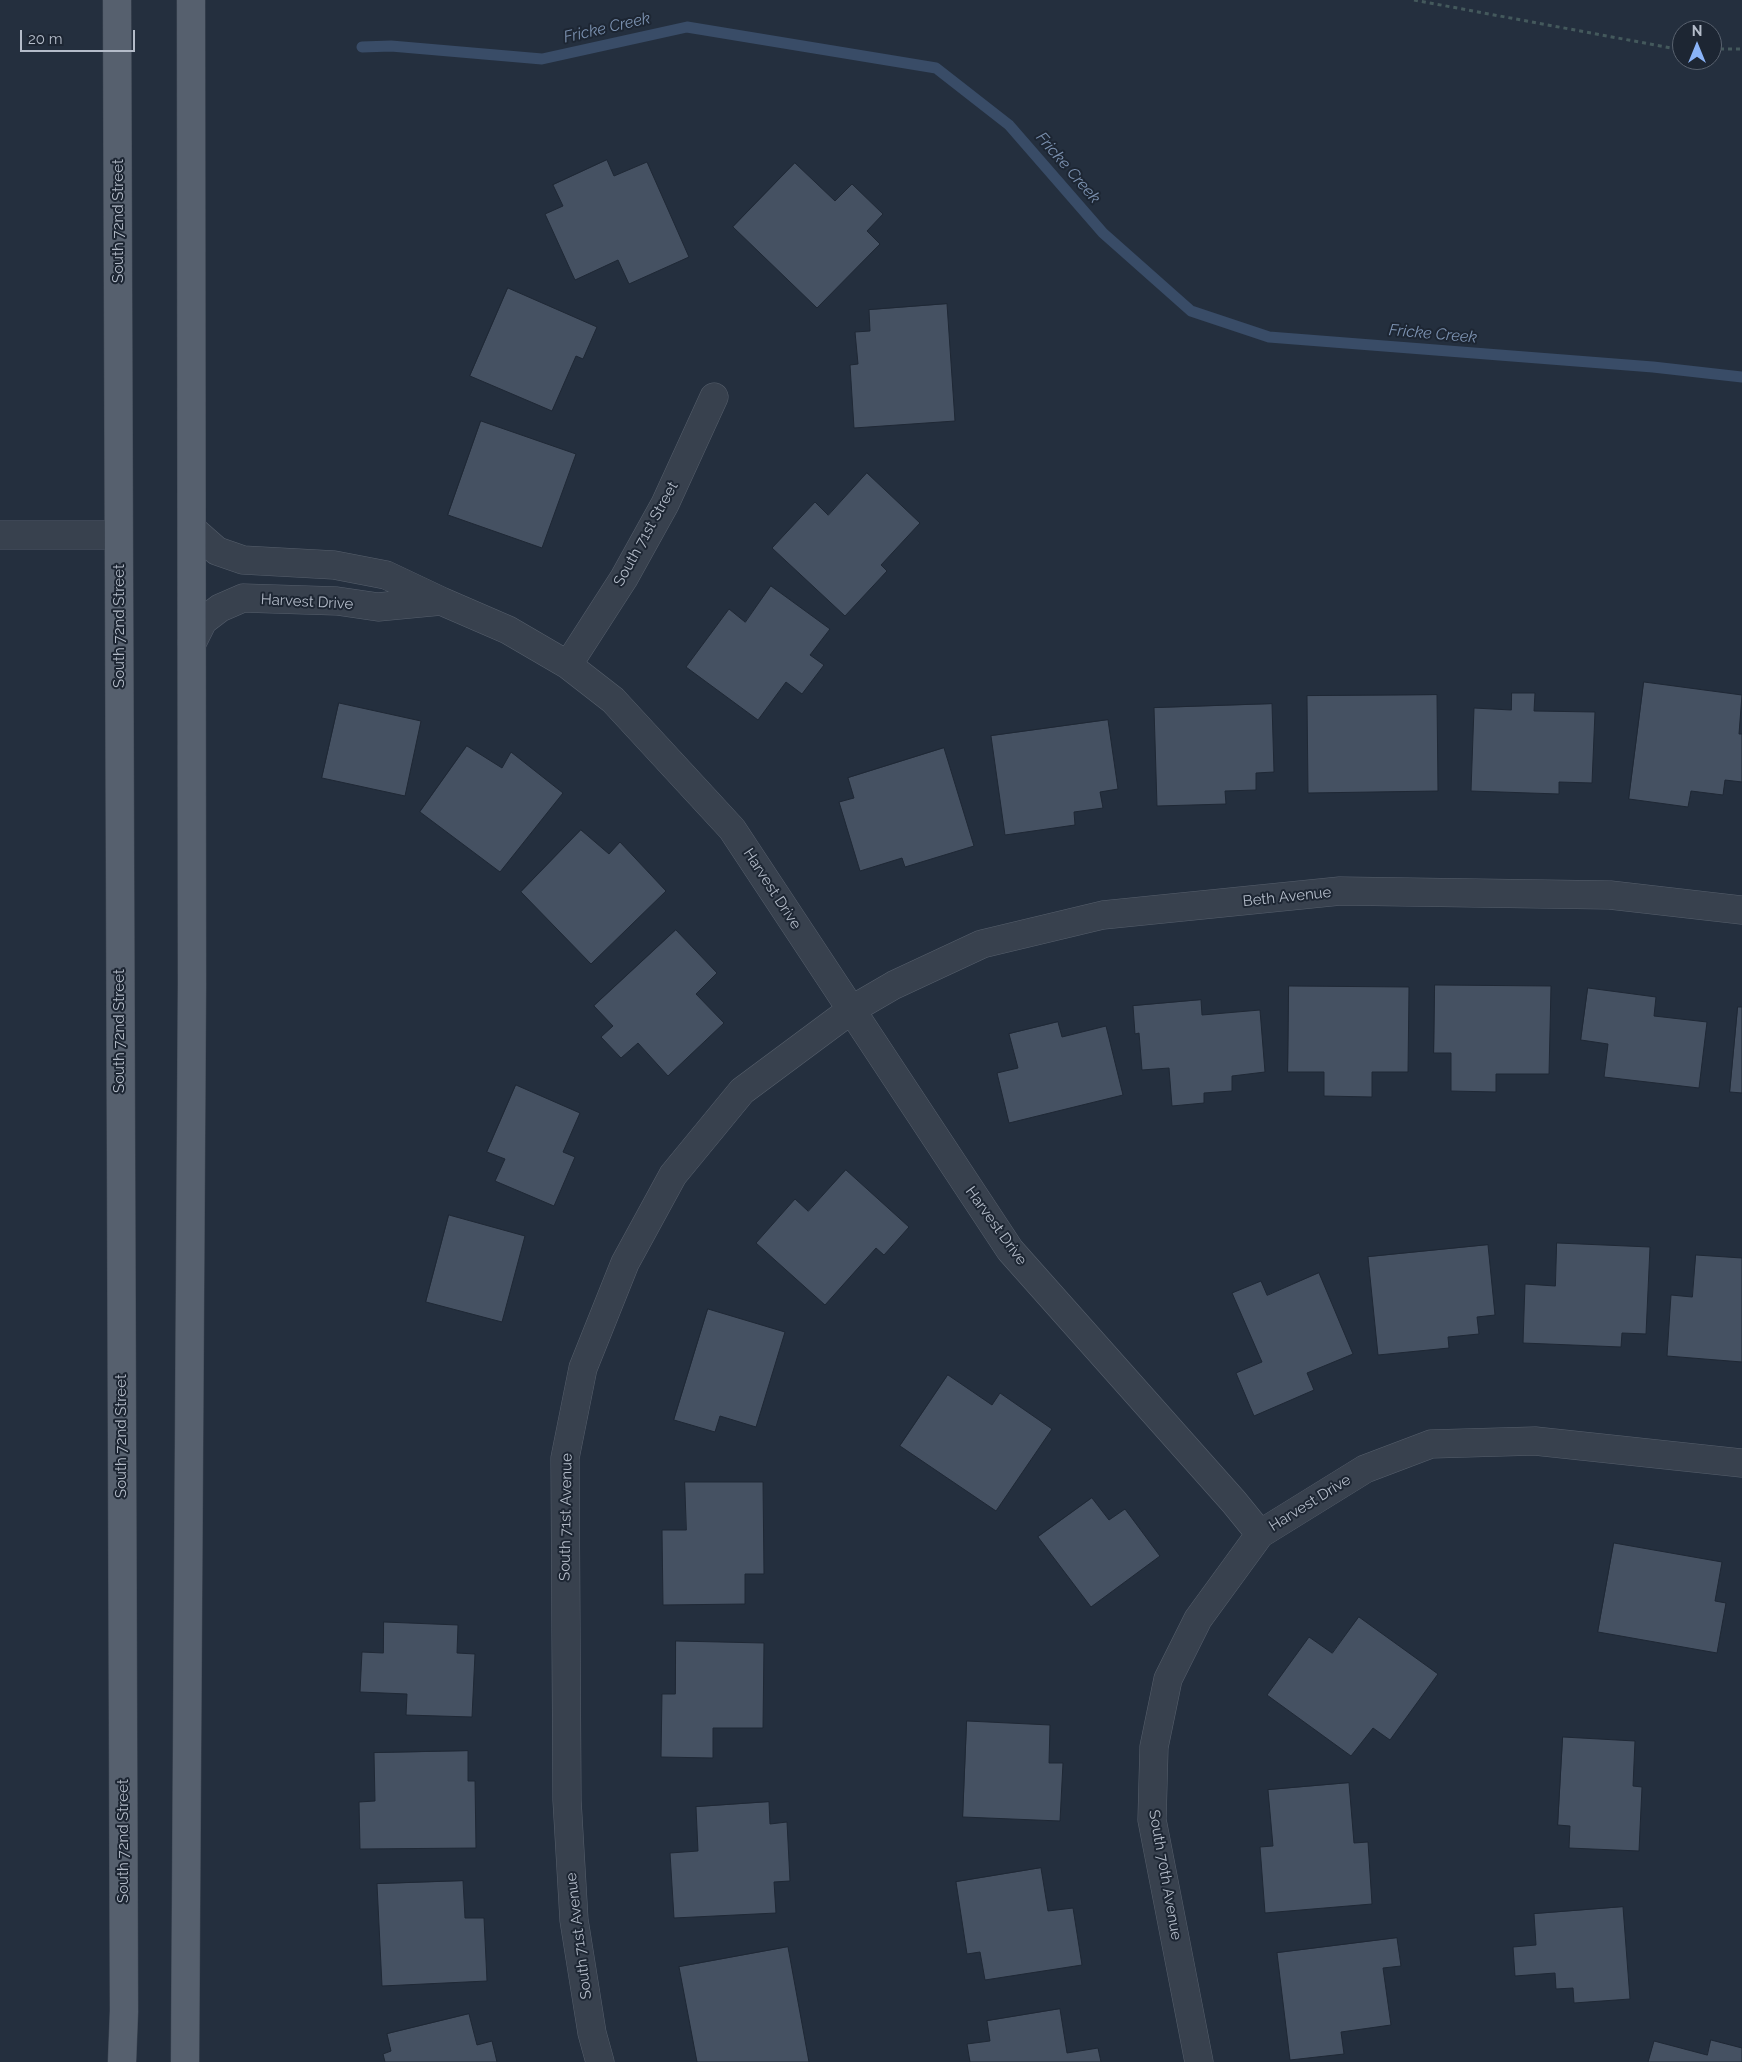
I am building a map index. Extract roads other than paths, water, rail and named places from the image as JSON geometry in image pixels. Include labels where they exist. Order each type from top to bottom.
[{"type":"main road","name":"South 72nd Street","points":[[117,0],[124,2001],[122,2062]]},
{"type":"main road","points":[[185,2062],[192,643],[191,0]]},
{"type":"street","name":"South 71st Street","points":[[568,665],[624,578],[665,504],[714,397]]},
{"type":"street","name":"Harvest Drive","points":[[192,529],[217,551],[243,560],[334,564],[386,575],[508,630],[568,665],[612,700],[732,829],[1010,1250],[1228,1495],[1260,1534],[1365,1470],[1431,1444],[1536,1441],[1742,1463]]},
{"type":"street","points":[[0,535],[118,535]]},
{"type":"street","name":"Harvest Drive","points":[[192,643],[203,621],[220,608],[243,598],[337,601],[378,607],[441,601]]},
{"type":"street","name":"Beth Avenue","points":[[851,1010],[894,985],[982,944],[1103,916],[1340,891],[1610,895],[1742,910]]},
{"type":"street","name":"South 71st Avenue","points":[[600,2062],[592,2033],[574,1920],[567,1800],[565,1458],[582,1368],[625,1263],[673,1176],[742,1091],[851,1010]]},
{"type":"street","name":"South 70th Avenue","points":[[1199,2062],[1152,1820],[1154,1747],[1168,1679],[1198,1619],[1260,1534]]},
{"type":"waterway","name":"Fricke Creek","points":[[362,47],[391,46],[542,59],[687,27],[936,68],[1009,125],[1103,233],[1191,311],[1269,337],[1653,367],[1742,377]]}]
